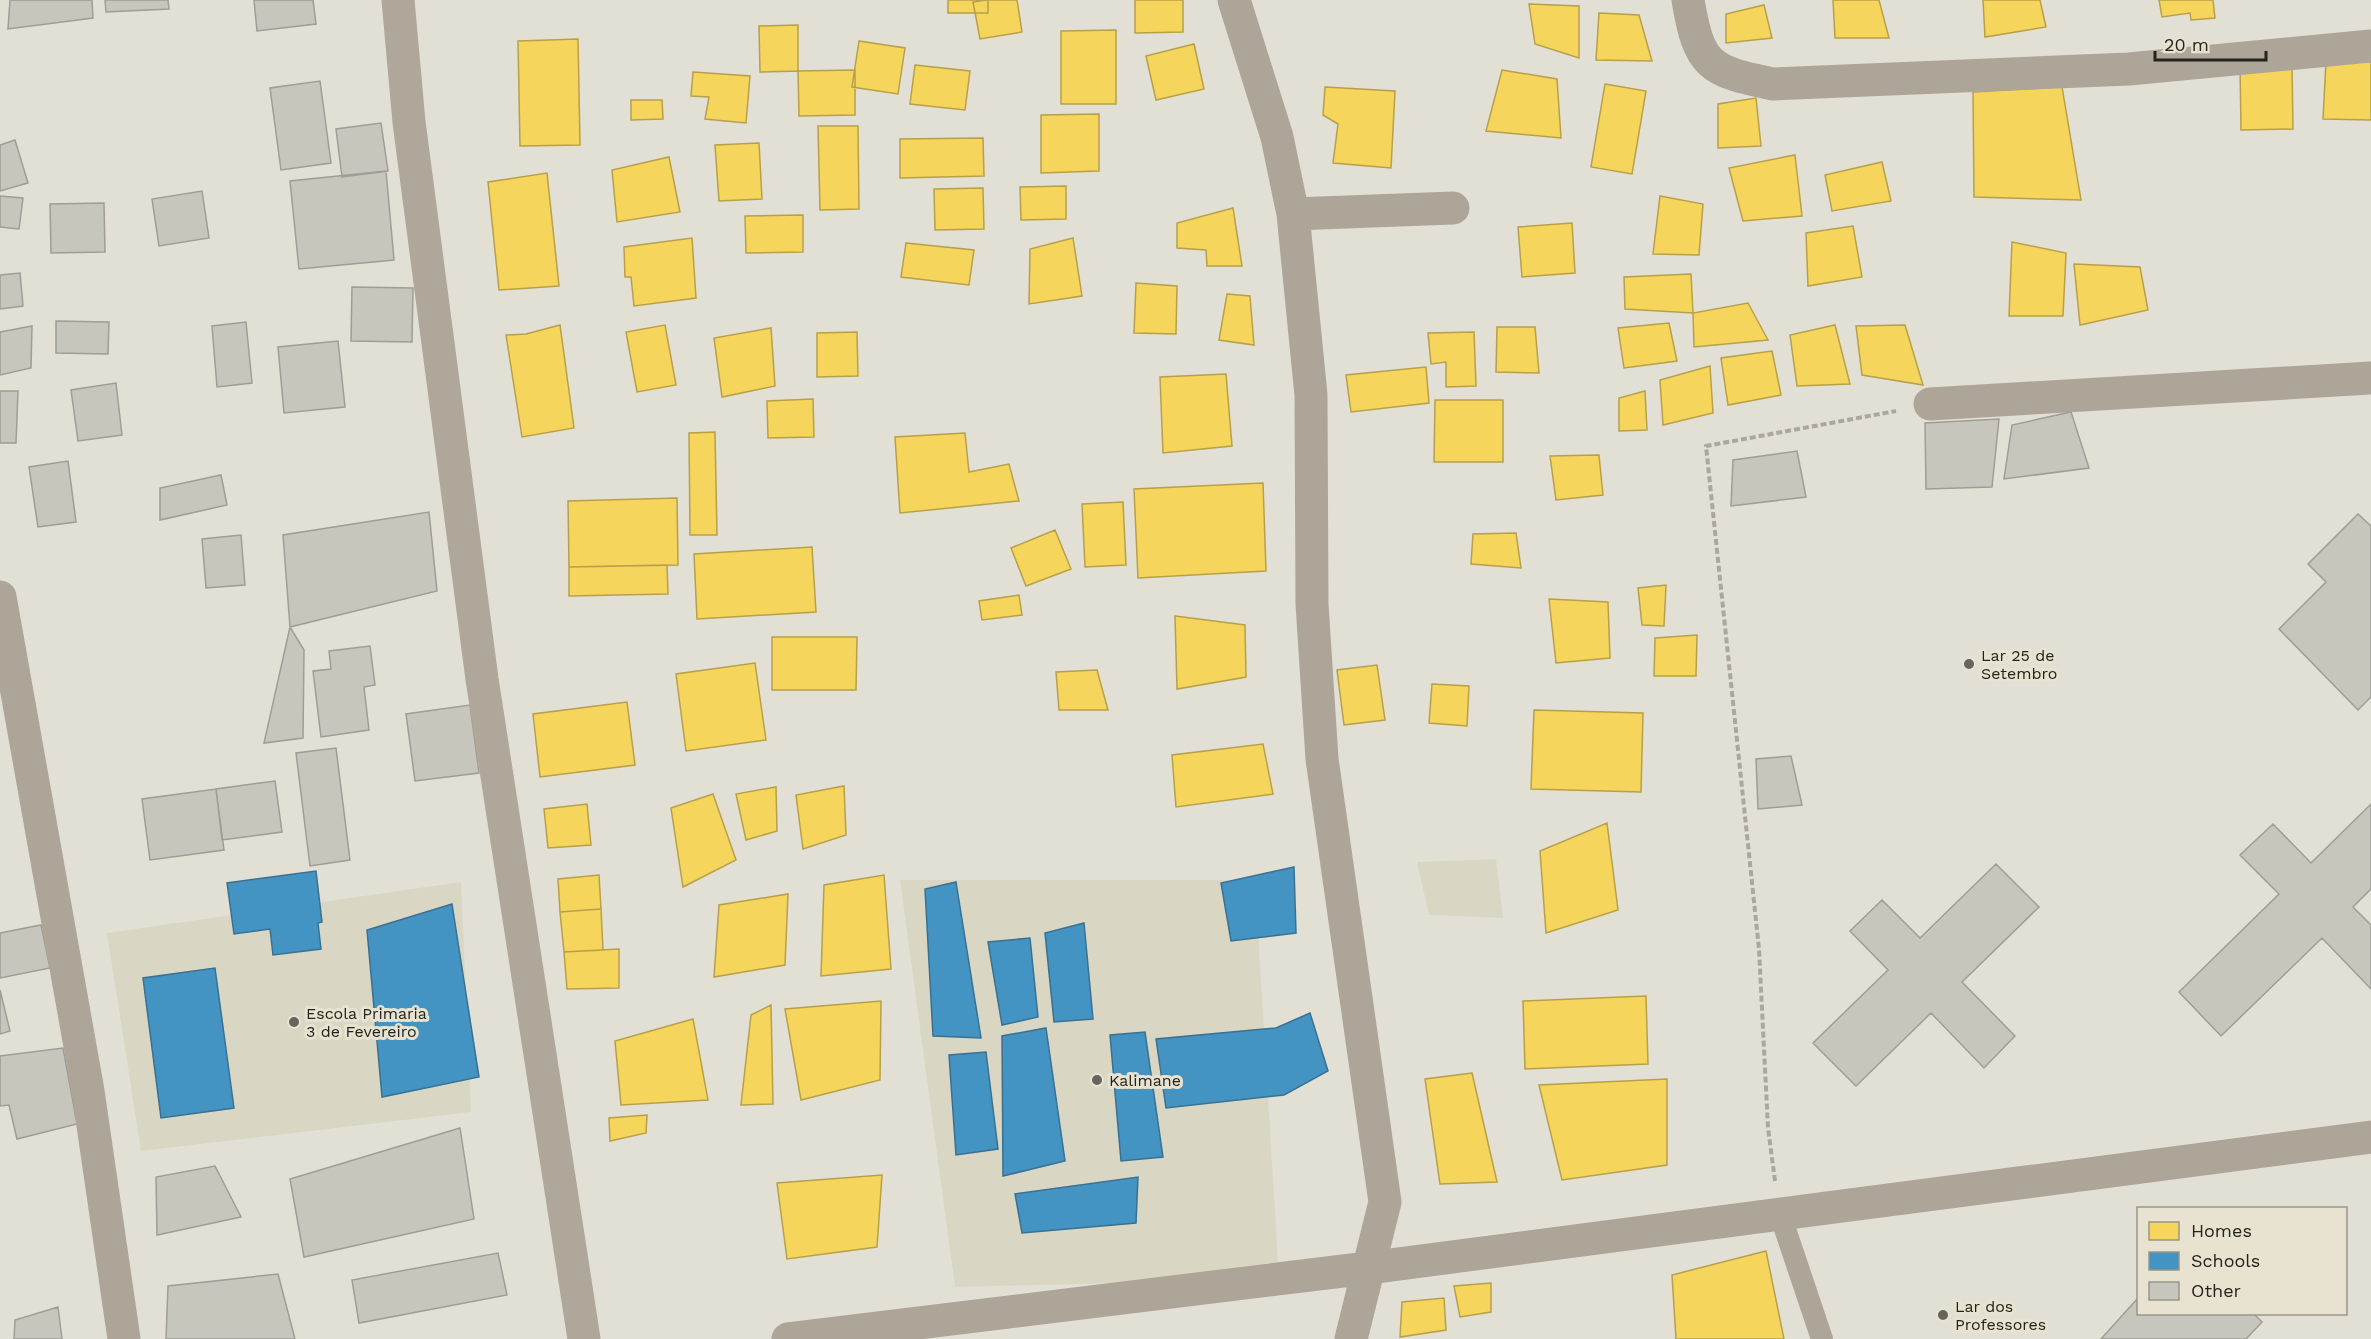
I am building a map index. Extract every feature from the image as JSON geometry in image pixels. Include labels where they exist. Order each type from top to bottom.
[{"type":"main road","points":[[398,0],[409,122],[482,679],[584,1339]]},
{"type":"street","points":[[1234,0],[1277,137],[1293,214],[1311,395],[1312,604],[1322,759],[1385,1202],[1351,1339]]},
{"type":"street","points":[[1688,0],[1699,50],[1716,69],[1735,77],[1773,84],[2129,69],[2371,46]]},
{"type":"street","points":[[1293,214],[1453,208]]},
{"type":"street","points":[[1930,404],[2371,378]]},
{"type":"street","points":[[0,597],[88,1091],[124,1339]]},
{"type":"street","points":[[788,1339],[1368,1268],[2371,1137]]},
{"type":"lane","points":[[1780,1214],[1822,1339]]},
{"type":"path","points":[[1780,1214],[1768,1128],[1759,949],[1706,446],[1930,404]]},
{"type":"shaded area","points":[[1496,859],[1503,918],[1429,915],[1417,862]]},
{"type":"shaded area","name":"Kalimane","points":[[900,880],[1255,880],[1279,1279],[955,1287]]},
{"type":"shaded area","name":"Escola Primaria 3 de Fevereiro","points":[[461,882],[471,1112],[141,1151],[107,933]]},
{"type":"building: Homes","points":[[948,0],[988,0],[988,13],[948,13]]},
{"type":"building: Homes","points":[[1017,0],[1022,32],[980,39],[973,2]]},
{"type":"building: Homes","points":[[1135,0],[1183,0],[1183,32],[1135,33]]},
{"type":"building: Homes","points":[[1833,0],[1879,0],[1889,38],[1835,38]]},
{"type":"building: Homes","points":[[1983,0],[2040,0],[2046,27],[1985,37]]},
{"type":"building: Homes","points":[[2159,0],[2213,0],[2215,18],[2191,20],[2190,13],[2162,17]]},
{"type":"building: Homes","points":[[1529,4],[1579,6],[1579,58],[1535,44]]},
{"type":"building: Homes","points":[[1764,5],[1772,38],[1726,43],[1726,14]]},
{"type":"building: Homes","points":[[1599,13],[1639,15],[1652,61],[1596,60]]},
{"type":"building: Homes","points":[[798,25],[798,71],[760,72],[759,26]]},
{"type":"building: Homes","points":[[1116,30],[1116,104],[1061,104],[1061,31]]},
{"type":"building: Homes","points":[[578,39],[580,145],[520,146],[518,41]]},
{"type":"building: Homes","points":[[859,41],[905,48],[898,94],[852,87]]},
{"type":"building: Homes","points":[[1194,44],[1204,89],[1156,100],[1146,56]]},
{"type":"building: Homes","points":[[2326,61],[2371,62],[2371,120],[2323,119]]},
{"type":"building: Homes","points":[[2292,64],[2293,129],[2241,130],[2240,65]]},
{"type":"building: Homes","points":[[915,65],[970,71],[965,110],[910,104]]},
{"type":"building: Homes","points":[[855,70],[855,115],[799,116],[798,71]]},
{"type":"building: Homes","points":[[1502,70],[1557,79],[1561,138],[1486,131]]},
{"type":"building: Homes","points":[[693,72],[750,76],[746,123],[705,119],[709,97],[691,96]]},
{"type":"building: Homes","points":[[1605,84],[1646,91],[1632,174],[1591,167]]},
{"type":"building: Homes","points":[[1325,87],[1395,91],[1391,168],[1333,163],[1338,124],[1323,115]]},
{"type":"building: Homes","points":[[2062,87],[2081,200],[1974,197],[1973,92]]},
{"type":"building: Homes","points":[[1756,98],[1761,146],[1718,148],[1718,104]]},
{"type":"building: Homes","points":[[631,100],[662,100],[663,119],[631,120]]},
{"type":"building: Homes","points":[[1099,114],[1099,171],[1041,173],[1041,115]]},
{"type":"building: Homes","points":[[818,126],[858,126],[859,209],[820,210]]},
{"type":"building: Homes","points":[[983,138],[984,176],[900,178],[900,139]]},
{"type":"building: Homes","points":[[759,143],[762,199],[719,201],[715,145]]},
{"type":"building: Homes","points":[[1795,155],[1802,216],[1743,221],[1729,168]]},
{"type":"building: Homes","points":[[669,157],[680,212],[617,222],[612,170]]},
{"type":"building: Homes","points":[[1882,162],[1891,201],[1832,211],[1825,175]]},
{"type":"building: Homes","points":[[547,173],[559,286],[499,290],[488,182]]},
{"type":"building: Homes","points":[[1066,186],[1066,219],[1021,220],[1020,187]]},
{"type":"building: Homes","points":[[983,188],[984,229],[935,230],[934,189]]},
{"type":"building: Homes","points":[[1660,196],[1703,204],[1699,255],[1653,254]]},
{"type":"building: Homes","points":[[1233,208],[1242,266],[1207,266],[1206,250],[1177,248],[1177,223]]},
{"type":"building: Homes","points":[[803,215],[803,252],[746,253],[745,216]]},
{"type":"building: Homes","points":[[1572,223],[1575,273],[1522,277],[1518,227]]},
{"type":"building: Homes","points":[[1853,226],[1862,277],[1808,286],[1806,233]]},
{"type":"building: Homes","points":[[692,238],[696,298],[634,306],[631,277],[625,277],[624,247]]},
{"type":"building: Homes","points":[[1073,238],[1082,296],[1029,304],[1030,249]]},
{"type":"building: Homes","points":[[2012,242],[2066,253],[2063,316],[2009,316]]},
{"type":"building: Homes","points":[[906,243],[974,250],[969,285],[901,277]]},
{"type":"building: Homes","points":[[2074,264],[2140,267],[2148,310],[2080,325]]},
{"type":"building: Homes","points":[[1691,274],[1693,313],[1625,309],[1624,277]]},
{"type":"building: Homes","points":[[1136,283],[1177,286],[1176,334],[1134,333]]},
{"type":"building: Homes","points":[[1227,294],[1250,296],[1254,345],[1219,340]]},
{"type":"building: Homes","points":[[1748,303],[1768,340],[1694,347],[1693,313]]},
{"type":"building: Homes","points":[[1669,323],[1677,361],[1624,368],[1618,328]]},
{"type":"building: Homes","points":[[560,325],[574,428],[522,437],[506,335],[526,334]]},
{"type":"building: Homes","points":[[665,325],[676,385],[637,392],[626,332]]},
{"type":"building: Homes","points":[[1835,325],[1850,384],[1797,386],[1790,335]]},
{"type":"building: Homes","points":[[1905,325],[1923,385],[1862,375],[1856,326]]},
{"type":"building: Homes","points":[[1497,327],[1535,327],[1539,373],[1496,372]]},
{"type":"building: Homes","points":[[771,328],[775,386],[722,397],[714,338]]},
{"type":"building: Homes","points":[[857,332],[858,376],[817,377],[817,333]]},
{"type":"building: Homes","points":[[1474,332],[1476,386],[1446,387],[1446,362],[1431,364],[1428,333]]},
{"type":"building: Homes","points":[[1772,351],[1781,395],[1728,405],[1721,358]]},
{"type":"building: Homes","points":[[1710,366],[1713,413],[1663,425],[1660,380]]},
{"type":"building: Homes","points":[[1426,367],[1429,403],[1351,412],[1346,375]]},
{"type":"building: Homes","points":[[1226,374],[1232,446],[1163,453],[1160,377]]},
{"type":"building: Homes","points":[[1645,391],[1647,430],[1619,431],[1619,398]]},
{"type":"building: Homes","points":[[813,399],[814,437],[768,438],[767,401]]},
{"type":"building: Homes","points":[[1435,400],[1503,400],[1503,462],[1434,462]]},
{"type":"building: Homes","points":[[715,432],[717,535],[690,535],[689,433]]},
{"type":"building: Homes","points":[[965,433],[969,472],[1009,464],[1019,501],[900,513],[895,437]]},
{"type":"building: Homes","points":[[1599,455],[1603,495],[1556,500],[1550,456]]},
{"type":"building: Homes","points":[[1263,483],[1266,571],[1138,578],[1134,489]]},
{"type":"building: Homes","points":[[677,498],[678,565],[569,567],[568,501]]},
{"type":"building: Homes","points":[[1123,502],[1126,565],[1085,567],[1082,504]]},
{"type":"building: Homes","points":[[1055,530],[1071,569],[1026,586],[1011,548]]},
{"type":"building: Homes","points":[[1516,533],[1521,568],[1471,564],[1473,534]]},
{"type":"building: Homes","points":[[812,547],[816,612],[697,619],[694,554]]},
{"type":"building: Homes","points":[[667,565],[668,594],[569,596],[569,567]]},
{"type":"building: Homes","points":[[1666,585],[1664,626],[1642,625],[1638,588]]},
{"type":"building: Homes","points":[[1019,595],[1022,615],[982,620],[979,601]]},
{"type":"building: Homes","points":[[1549,599],[1608,602],[1610,658],[1556,663]]},
{"type":"building: Homes","points":[[1175,616],[1245,625],[1246,677],[1177,689]]},
{"type":"building: Homes","points":[[1697,635],[1696,676],[1654,676],[1655,638]]},
{"type":"building: Homes","points":[[772,637],[857,637],[856,690],[772,690]]},
{"type":"building: Homes","points":[[755,663],[766,740],[686,751],[676,674]]},
{"type":"building: Homes","points":[[1377,665],[1385,720],[1344,725],[1337,670]]},
{"type":"building: Homes","points":[[1097,670],[1108,710],[1059,710],[1056,672]]},
{"type":"building: Homes","points":[[1432,684],[1469,686],[1467,726],[1429,723]]},
{"type":"building: Homes","points":[[627,702],[635,765],[540,777],[533,714]]},
{"type":"building: Homes","points":[[1534,710],[1643,713],[1641,792],[1531,789]]},
{"type":"building: Homes","points":[[1263,744],[1273,794],[1176,807],[1172,755]]},
{"type":"building: Homes","points":[[844,786],[846,835],[803,849],[796,795]]},
{"type":"building: Homes","points":[[776,787],[777,831],[746,840],[736,794]]},
{"type":"building: Homes","points":[[713,794],[736,860],[683,887],[671,808]]},
{"type":"building: Homes","points":[[587,804],[591,845],[548,848],[544,809]]},
{"type":"building: Homes","points":[[1607,823],[1618,910],[1546,933],[1540,851]]},
{"type":"building: Homes","points":[[599,875],[601,909],[560,912],[558,879]]},
{"type":"building: Homes","points":[[884,875],[891,969],[821,976],[824,885]]},
{"type":"building: Homes","points":[[788,894],[785,965],[714,977],[719,905]]},
{"type":"building: Homes","points":[[601,909],[603,950],[564,952],[560,912]]},
{"type":"building: Homes","points":[[619,949],[619,988],[567,989],[564,952]]},
{"type":"building: Homes","points":[[1646,996],[1648,1064],[1525,1069],[1523,1001]]},
{"type":"building: Homes","points":[[881,1001],[880,1080],[801,1100],[785,1009]]},
{"type":"building: Homes","points":[[771,1005],[773,1104],[741,1105],[751,1015]]},
{"type":"building: Homes","points":[[693,1019],[708,1100],[621,1105],[615,1041]]},
{"type":"building: Homes","points":[[1472,1073],[1497,1182],[1440,1184],[1425,1079]]},
{"type":"building: Homes","points":[[1667,1079],[1667,1165],[1562,1180],[1539,1085]]},
{"type":"building: Homes","points":[[647,1115],[646,1133],[610,1141],[609,1118]]},
{"type":"building: Homes","points":[[882,1175],[877,1247],[787,1259],[777,1183]]},
{"type":"building: Homes","points":[[1766,1251],[1784,1339],[1676,1339],[1672,1275]]},
{"type":"building: Homes","points":[[1491,1283],[1491,1312],[1460,1317],[1454,1286]]},
{"type":"building: Homes","points":[[1444,1298],[1446,1330],[1400,1337],[1402,1302]]},
{"type":"building: Schools","points":[[1294,867],[1296,933],[1231,941],[1221,883]]},
{"type":"building: Schools","points":[[316,871],[322,922],[318,923],[321,949],[273,955],[270,929],[234,934],[227,883]]},
{"type":"building: Schools","points":[[956,882],[981,1038],[933,1036],[925,889]]},
{"type":"building: Schools","points":[[452,904],[479,1077],[382,1097],[367,930]]},
{"type":"building: Schools","points":[[1084,923],[1093,1019],[1054,1022],[1045,933]]},
{"type":"building: Schools","points":[[1030,938],[1038,1017],[1002,1025],[988,942]]},
{"type":"building: Schools","points":[[215,968],[234,1108],[161,1118],[143,978]]},
{"type":"building: Schools","points":[[1310,1013],[1328,1071],[1284,1095],[1166,1108],[1156,1039],[1276,1028]]},
{"type":"building: Schools","points":[[1046,1028],[1065,1161],[1003,1176],[1002,1036]]},
{"type":"building: Schools","points":[[1145,1032],[1163,1157],[1121,1161],[1110,1035]]},
{"type":"building: Schools","points":[[986,1052],[998,1149],[956,1155],[949,1055]]},
{"type":"building: Schools","points":[[1138,1177],[1136,1223],[1022,1233],[1015,1194]]},
{"type":"building: Other","points":[[10,0],[92,0],[93,18],[8,29]]},
{"type":"building: Other","points":[[105,0],[168,0],[169,9],[106,12]]},
{"type":"building: Other","points":[[254,0],[313,0],[316,24],[257,31]]},
{"type":"building: Other","points":[[320,81],[331,163],[281,170],[270,88]]},
{"type":"building: Other","points":[[381,123],[388,171],[342,177],[336,129]]},
{"type":"building: Other","points":[[15,140],[28,183],[0,191],[0,145]]},
{"type":"building: Other","points":[[386,171],[394,260],[299,269],[290,181]]},
{"type":"building: Other","points":[[202,191],[209,238],[159,246],[152,199]]},
{"type":"building: Other","points":[[0,196],[23,198],[19,229],[0,227]]},
{"type":"building: Other","points":[[104,203],[105,252],[51,253],[50,204]]},
{"type":"building: Other","points":[[20,273],[23,306],[0,309],[0,275]]},
{"type":"building: Other","points":[[352,287],[413,288],[412,342],[351,341]]},
{"type":"building: Other","points":[[56,321],[109,322],[108,354],[56,353]]},
{"type":"building: Other","points":[[246,322],[252,383],[217,387],[212,326]]},
{"type":"building: Other","points":[[32,326],[31,368],[0,375],[0,332]]},
{"type":"building: Other","points":[[338,341],[345,407],[284,413],[278,347]]},
{"type":"building: Other","points":[[116,383],[122,435],[78,441],[71,390]]},
{"type":"building: Other","points":[[0,391],[18,391],[16,443],[0,443]]},
{"type":"building: Other","points":[[2071,412],[2089,468],[2004,479],[2012,425]]},
{"type":"building: Other","points":[[1999,419],[1992,487],[1926,489],[1925,423]]},
{"type":"building: Other","points":[[1797,451],[1806,497],[1731,506],[1733,460]]},
{"type":"building: Other","points":[[68,461],[76,522],[38,527],[29,467]]},
{"type":"building: Other","points":[[221,475],[227,505],[160,520],[160,488]]},
{"type":"building: Other","points":[[429,512],[437,591],[290,627],[283,535]]},
{"type":"building: Other","points":[[2358,514],[2371,526],[2371,697],[2358,710],[2279,629],[2326,582],[2308,564]]},
{"type":"building: Other","points":[[241,535],[245,585],[206,588],[202,539]]},
{"type":"building: Other","points":[[290,627],[304,650],[303,738],[264,743]]},
{"type":"building: Other","points":[[370,646],[375,685],[364,687],[369,730],[321,737],[313,671],[331,669],[329,651]]},
{"type":"building: Other","points":[[470,705],[479,773],[415,781],[406,714]]},
{"type":"building: Other","points":[[336,748],[350,860],[310,866],[296,753]]},
{"type":"building: Other","points":[[1791,756],[1802,805],[1758,809],[1756,759]]},
{"type":"building: Other","points":[[275,781],[282,832],[222,840],[216,789]]},
{"type":"building: Other","points":[[216,789],[224,850],[150,860],[142,799]]},
{"type":"building: Other","points":[[2371,804],[2371,889],[2353,907],[2371,925],[2371,989],[2322,938],[2221,1036],[2179,992],[2279,894],[2240,855],[2273,824],[2311,863]]},
{"type":"building: Other","points":[[1996,864],[2039,907],[1962,982],[2015,1036],[1984,1068],[1931,1013],[1856,1086],[1813,1043],[1888,970],[1850,931],[1882,900],[1920,938]]},
{"type":"building: Other","points":[[41,925],[50,968],[0,978],[0,933]]},
{"type":"building: Other","points":[[0,990],[10,1031],[0,1034]]},
{"type":"building: Other","points":[[63,1048],[77,1124],[17,1139],[9,1105],[0,1106],[0,1056]]},
{"type":"building: Other","points":[[460,1128],[474,1219],[304,1257],[290,1179]]},
{"type":"building: Other","points":[[215,1166],[241,1217],[157,1235],[156,1177]]},
{"type":"building: Other","points":[[498,1253],[507,1295],[359,1323],[352,1280]]},
{"type":"building: Other","points":[[278,1274],[295,1339],[166,1339],[168,1286]]},
{"type":"building: Other","points":[[2137,1299],[2137,1315],[2255,1315],[2262,1322],[2246,1339],[2101,1339]]},
{"type":"building: Other","points":[[58,1307],[62,1339],[14,1339],[15,1320]]},
{"type":"place","name":"Lar 25 de Setembro","points":[[1969,664]]},
{"type":"place","name":"Escola Primaria 3 de Fevereiro","points":[[294,1022]]},
{"type":"place","name":"Kalimane","points":[[1097,1080]]},
{"type":"place","name":"Lar dos Professores","points":[[1943,1315]]}]
